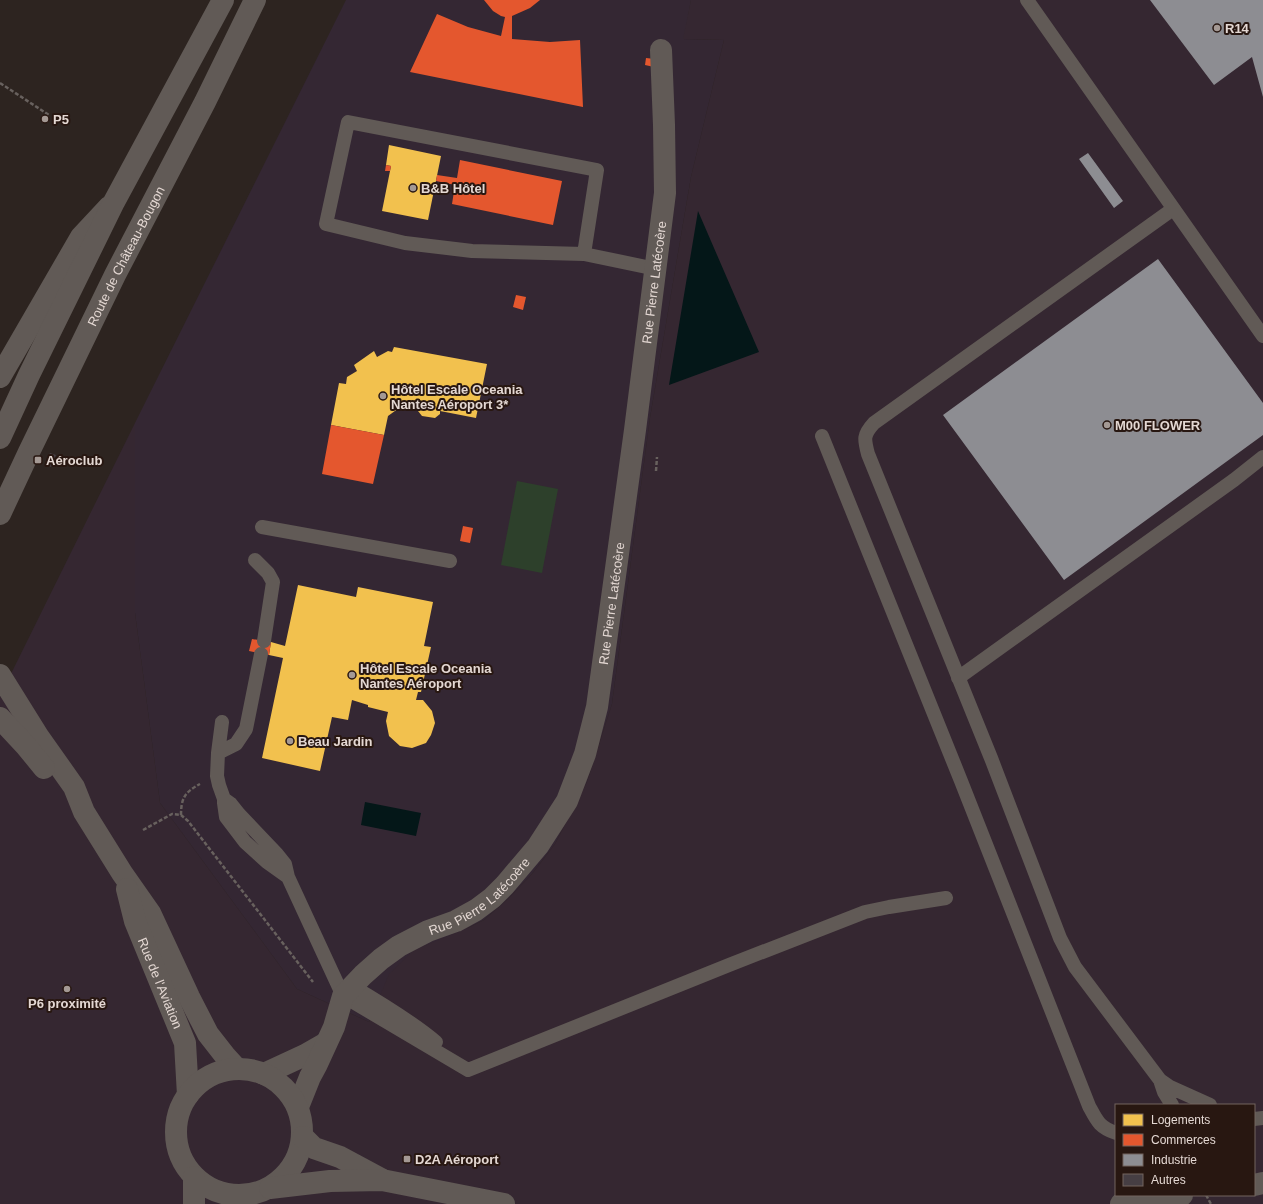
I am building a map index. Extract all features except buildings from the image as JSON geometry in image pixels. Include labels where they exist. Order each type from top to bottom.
[{"type":"main road","points":[[0,438],[29,375],[114,202],[223,0]]},
{"type":"main road","name":"Route de Château-Bougon","points":[[0,514],[115,276],[205,102],[255,0]]},
{"type":"main road","name":"Rue Pierre Latécoère","points":[[345,996],[381,959],[399,946],[428,931],[456,921],[476,910],[492,898],[505,885],[538,846],[567,801],[585,754],[597,707],[634,437],[665,193],[661,50]]},
{"type":"main road","points":[[0,377],[81,237],[114,202]]},
{"type":"main road","name":"Rue de l'Aviation","points":[[0,675],[38,736],[74,787],[84,812],[150,913],[208,1034],[237,1069]]},
{"type":"main road","name":"Rue de l'Aviation","points":[[0,718],[26,746],[63,793],[84,812]]},
{"type":"main road","name":"Rue de l'Aviation","points":[[122,872],[135,921],[185,1043],[188,1095]]},
{"type":"main road","points":[[298,1108],[310,1077],[334,1027],[345,996]]},
{"type":"main road","points":[[264,1074],[305,1055],[326,1043]]},
{"type":"main road","points":[[237,1069],[251,1070],[264,1074],[282,1086],[298,1108],[302,1122],[303,1137],[300,1152],[293,1167],[282,1179],[270,1188],[239,1200],[208,1188],[194,1177],[185,1166],[179,1154],[176,1139],[176,1124],[180,1109],[188,1095],[197,1084],[209,1076],[223,1071],[237,1069]]},
{"type":"main road","points":[[303,1137],[314,1148],[340,1157],[382,1180]]},
{"type":"main road","points":[[194,1177],[194,1204]]},
{"type":"main road","points":[[270,1188],[330,1181],[382,1180],[504,1204]]},
{"type":"main road","points":[[1121,1204],[1175,1196]]},
{"type":"lane","points":[[1026,0],[1263,336]]},
{"type":"lane","points":[[584,254],[597,170],[348,122],[326,224],[405,243],[472,251],[584,254],[656,269]]},
{"type":"lane","points":[[1173,209],[880,418],[866,432],[865,442],[868,454],[1063,944],[1075,967],[1160,1080],[1170,1087],[1208,1104]]},
{"type":"lane","points":[[822,436],[961,781],[1089,1106],[1099,1124],[1115,1133]]},
{"type":"lane","points":[[958,678],[1263,457]]},
{"type":"lane","points":[[262,527],[450,561]]},
{"type":"lane","points":[[218,753],[236,744],[246,729],[262,647],[274,582],[268,573],[255,560]]},
{"type":"lane","points":[[222,722],[217,776],[224,799],[231,804],[268,843],[285,864],[288,877],[345,996],[377,1001],[427,1035],[468,1070],[865,912],[946,898]]},
{"type":"lane","points":[[1160,1080],[1164,1092],[1171,1104]]},
{"type":"path","points":[[0,83],[49,115]]},
{"type":"path","points":[[181,815],[183,798],[190,790],[217,776]]},
{"type":"path","points":[[142,830],[172,814],[181,815],[188,821],[319,989],[345,996]]},
{"type":"shaded area","points":[[346,0],[691,0],[684,39],[724,40],[691,177],[650,418],[612,704],[587,782],[555,844],[532,874],[508,899],[484,920],[468,928],[377,1004],[369,1022],[297,989],[160,803],[135,613],[135,423]]},
{"type":"shaded area","points":[[691,0],[1263,0],[1263,1204],[0,1204],[0,696],[135,423],[135,613],[160,803],[297,989],[369,1022],[389,974],[414,950],[484,920],[508,899],[532,874],[555,844],[587,782],[612,704],[650,418],[691,177],[724,40],[683,39]]},
{"type":"shaded area","points":[[698,211],[759,352],[669,385]]},
{"type":"shaded area","points":[[365,802],[421,813],[416,836],[361,825]]},
{"type":"green space","points":[[517,481],[558,489],[542,573],[501,565]]},
{"type":"place","name":"R14","points":[[1217,28]]},
{"type":"place","name":"P5","points":[[45,119]]},
{"type":"place","name":"B&B Hôtel","points":[[413,188]]},
{"type":"place","name":"Hôtel Escale Oceania Nantes Aéroport 3*","points":[[383,396]]},
{"type":"place","name":"M00 FLOWER","points":[[1107,425]]},
{"type":"place","name":"Aéroclub","points":[[38,460]]},
{"type":"place","name":"Hôtel Escale Oceania Nantes Aéroport","points":[[352,675]]},
{"type":"place","name":"Beau Jardin","points":[[290,741]]},
{"type":"place","name":"P6 proximité","points":[[67,989]]},
{"type":"place","name":"D2A Aéroport","points":[[407,1159]]}]
